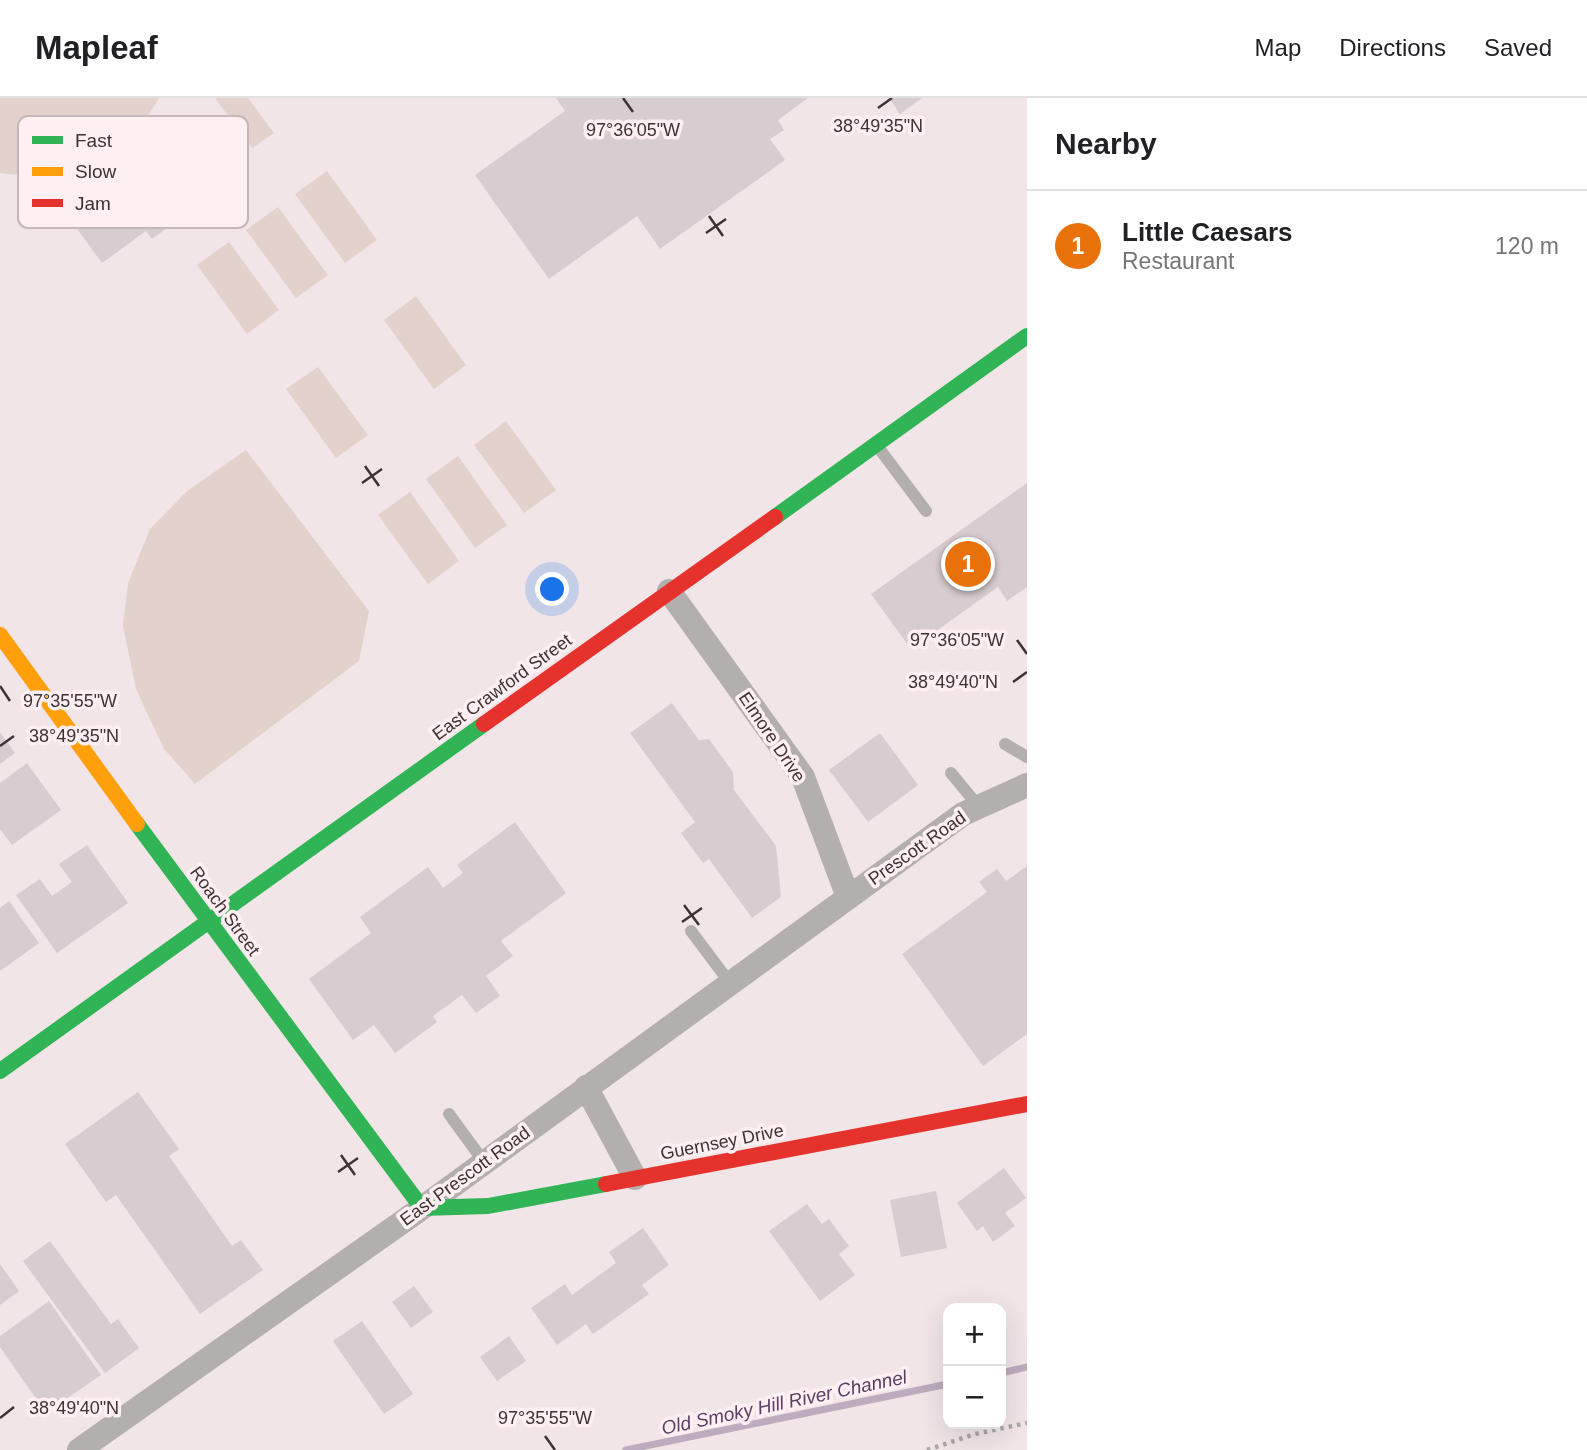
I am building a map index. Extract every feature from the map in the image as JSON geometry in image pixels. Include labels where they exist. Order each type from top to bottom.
[{"type":"street","name":"East Crawford Street","points":[[0,1071],[1027,336]]},
{"type":"street","name":"Elmore Drive","points":[[669,591],[803,778],[848,897]]},
{"type":"street","name":"Roach Street","points":[[0,635],[208,922],[422,1208]]},
{"type":"street","name":"Prescott Road","points":[[848,897],[963,814],[1027,785]]},
{"type":"street","name":"East Prescott Road","points":[[79,1450],[422,1208],[848,897]]},
{"type":"street","points":[[586,1087],[635,1178]]},
{"type":"street","name":"Guernsey Drive","points":[[422,1208],[488,1206],[1027,1104]]},
{"type":"lane","points":[[876,444],[926,511]]},
{"type":"lane","points":[[1005,744],[1027,757]]},
{"type":"lane","points":[[951,773],[979,807]]},
{"type":"lane","points":[[691,931],[730,983]]},
{"type":"lane","points":[[449,1114],[484,1162]]},
{"type":"path","points":[[926,1450],[975,1434],[1027,1423]]},
{"type":"shaded area","points":[[0,98],[159,98],[147,116],[18,116],[18,175],[0,173]]},
{"type":"shaded area","points":[[215,98],[248,98],[274,133],[252,148],[248,143],[248,116],[228,116]]},
{"type":"shaded area","points":[[327,171],[377,240],[345,263],[295,194]]},
{"type":"shaded area","points":[[278,207],[328,275],[296,298],[246,230]]},
{"type":"shaded area","points":[[229,242],[279,310],[247,334],[197,265]]},
{"type":"shaded area","points":[[416,296],[466,365],[434,389],[384,320]]},
{"type":"shaded area","points":[[318,367],[368,435],[336,458],[286,389]]},
{"type":"shaded area","points":[[506,421],[556,490],[524,513],[474,445]]},
{"type":"shaded area","points":[[246,450],[369,611],[359,661],[195,784],[164,749],[136,689],[123,626],[128,583],[150,529],[187,491]]},
{"type":"shaded area","points":[[458,456],[507,525],[475,548],[426,479]]},
{"type":"shaded area","points":[[410,492],[459,561],[428,584],[378,515]]},
{"type":"building","points":[[556,98],[808,98],[778,120],[784,130],[770,139],[785,160],[660,249],[637,216],[549,279],[475,175],[565,111]]},
{"type":"building","points":[[889,98],[922,98],[900,114]]},
{"type":"building","points":[[76,228],[167,228],[152,239],[146,231],[102,263]]},
{"type":"building","points":[[1027,483],[1027,587],[1007,601],[998,587],[911,649],[871,594]]},
{"type":"building","points":[[672,703],[699,740],[709,739],[733,772],[734,790],[776,846],[781,897],[752,918],[709,859],[703,863],[681,833],[695,822],[630,733]]},
{"type":"building","points":[[0,732],[15,753],[0,764]]},
{"type":"building","points":[[880,733],[918,785],[868,822],[829,770]]},
{"type":"building","points":[[27,763],[61,810],[12,845],[0,829],[0,783]]},
{"type":"building","points":[[515,822],[566,893],[501,941],[513,956],[486,976],[500,996],[476,1013],[462,995],[433,1016],[437,1022],[395,1053],[374,1025],[353,1040],[309,979],[371,933],[360,917],[428,867],[443,888],[463,873],[457,865]]},
{"type":"building","points":[[87,845],[128,903],[57,953],[16,895],[40,879],[52,896],[72,882],[59,864]]},
{"type":"building","points":[[1027,866],[1027,1034],[983,1066],[902,954],[987,892],[979,882],[997,869],[1006,881]]},
{"type":"building","points":[[9,901],[39,943],[0,971],[0,908]]},
{"type":"building","points":[[138,1092],[179,1149],[169,1156],[232,1246],[241,1240],[263,1270],[200,1314],[116,1195],[106,1202],[65,1144]]},
{"type":"building","points":[[1004,1168],[1026,1198],[1005,1213],[1015,1226],[993,1242],[983,1226],[977,1231],[957,1203]]},
{"type":"building","points":[[936,1191],[947,1248],[901,1257],[890,1200]]},
{"type":"building","points":[[807,1204],[822,1224],[829,1219],[849,1246],[839,1254],[855,1275],[820,1301],[769,1231]]},
{"type":"building","points":[[643,1228],[669,1265],[642,1285],[649,1294],[593,1334],[586,1324],[557,1345],[531,1308],[565,1284],[572,1295],[616,1263],[609,1252]]},
{"type":"building","points":[[50,1241],[111,1324],[118,1319],[139,1348],[105,1373],[23,1261]]},
{"type":"building","points":[[0,1264],[19,1291],[0,1305]]},
{"type":"building","points":[[414,1286],[433,1312],[411,1328],[392,1302]]},
{"type":"building","points":[[49,1301],[101,1375],[46,1413],[0,1347],[0,1336]]},
{"type":"building","points":[[362,1321],[413,1394],[384,1414],[333,1341]]},
{"type":"building","points":[[509,1336],[526,1361],[497,1381],[480,1357]]},
{"type":"waterway","name":"Old Smoky Hill River Channel","points":[[1006,1372],[1027,1367]]},
{"type":"waterway","name":"Old Smoky Hill River Channel","points":[[626,1450],[943,1385]]},
{"type":"traffic: fast","points":[[775,517],[1027,336]]},
{"type":"traffic: fast","points":[[0,1071],[484,724]]},
{"type":"traffic: fast","points":[[137,824],[422,1208],[488,1206],[606,1184]]},
{"type":"traffic: slow","points":[[0,635],[137,824]]},
{"type":"traffic: jam","points":[[484,724],[775,517]]},
{"type":"traffic: jam","points":[[606,1184],[1027,1104]]},
{"type":"place","name":"Little Caesars","points":[[968,564]]}]
